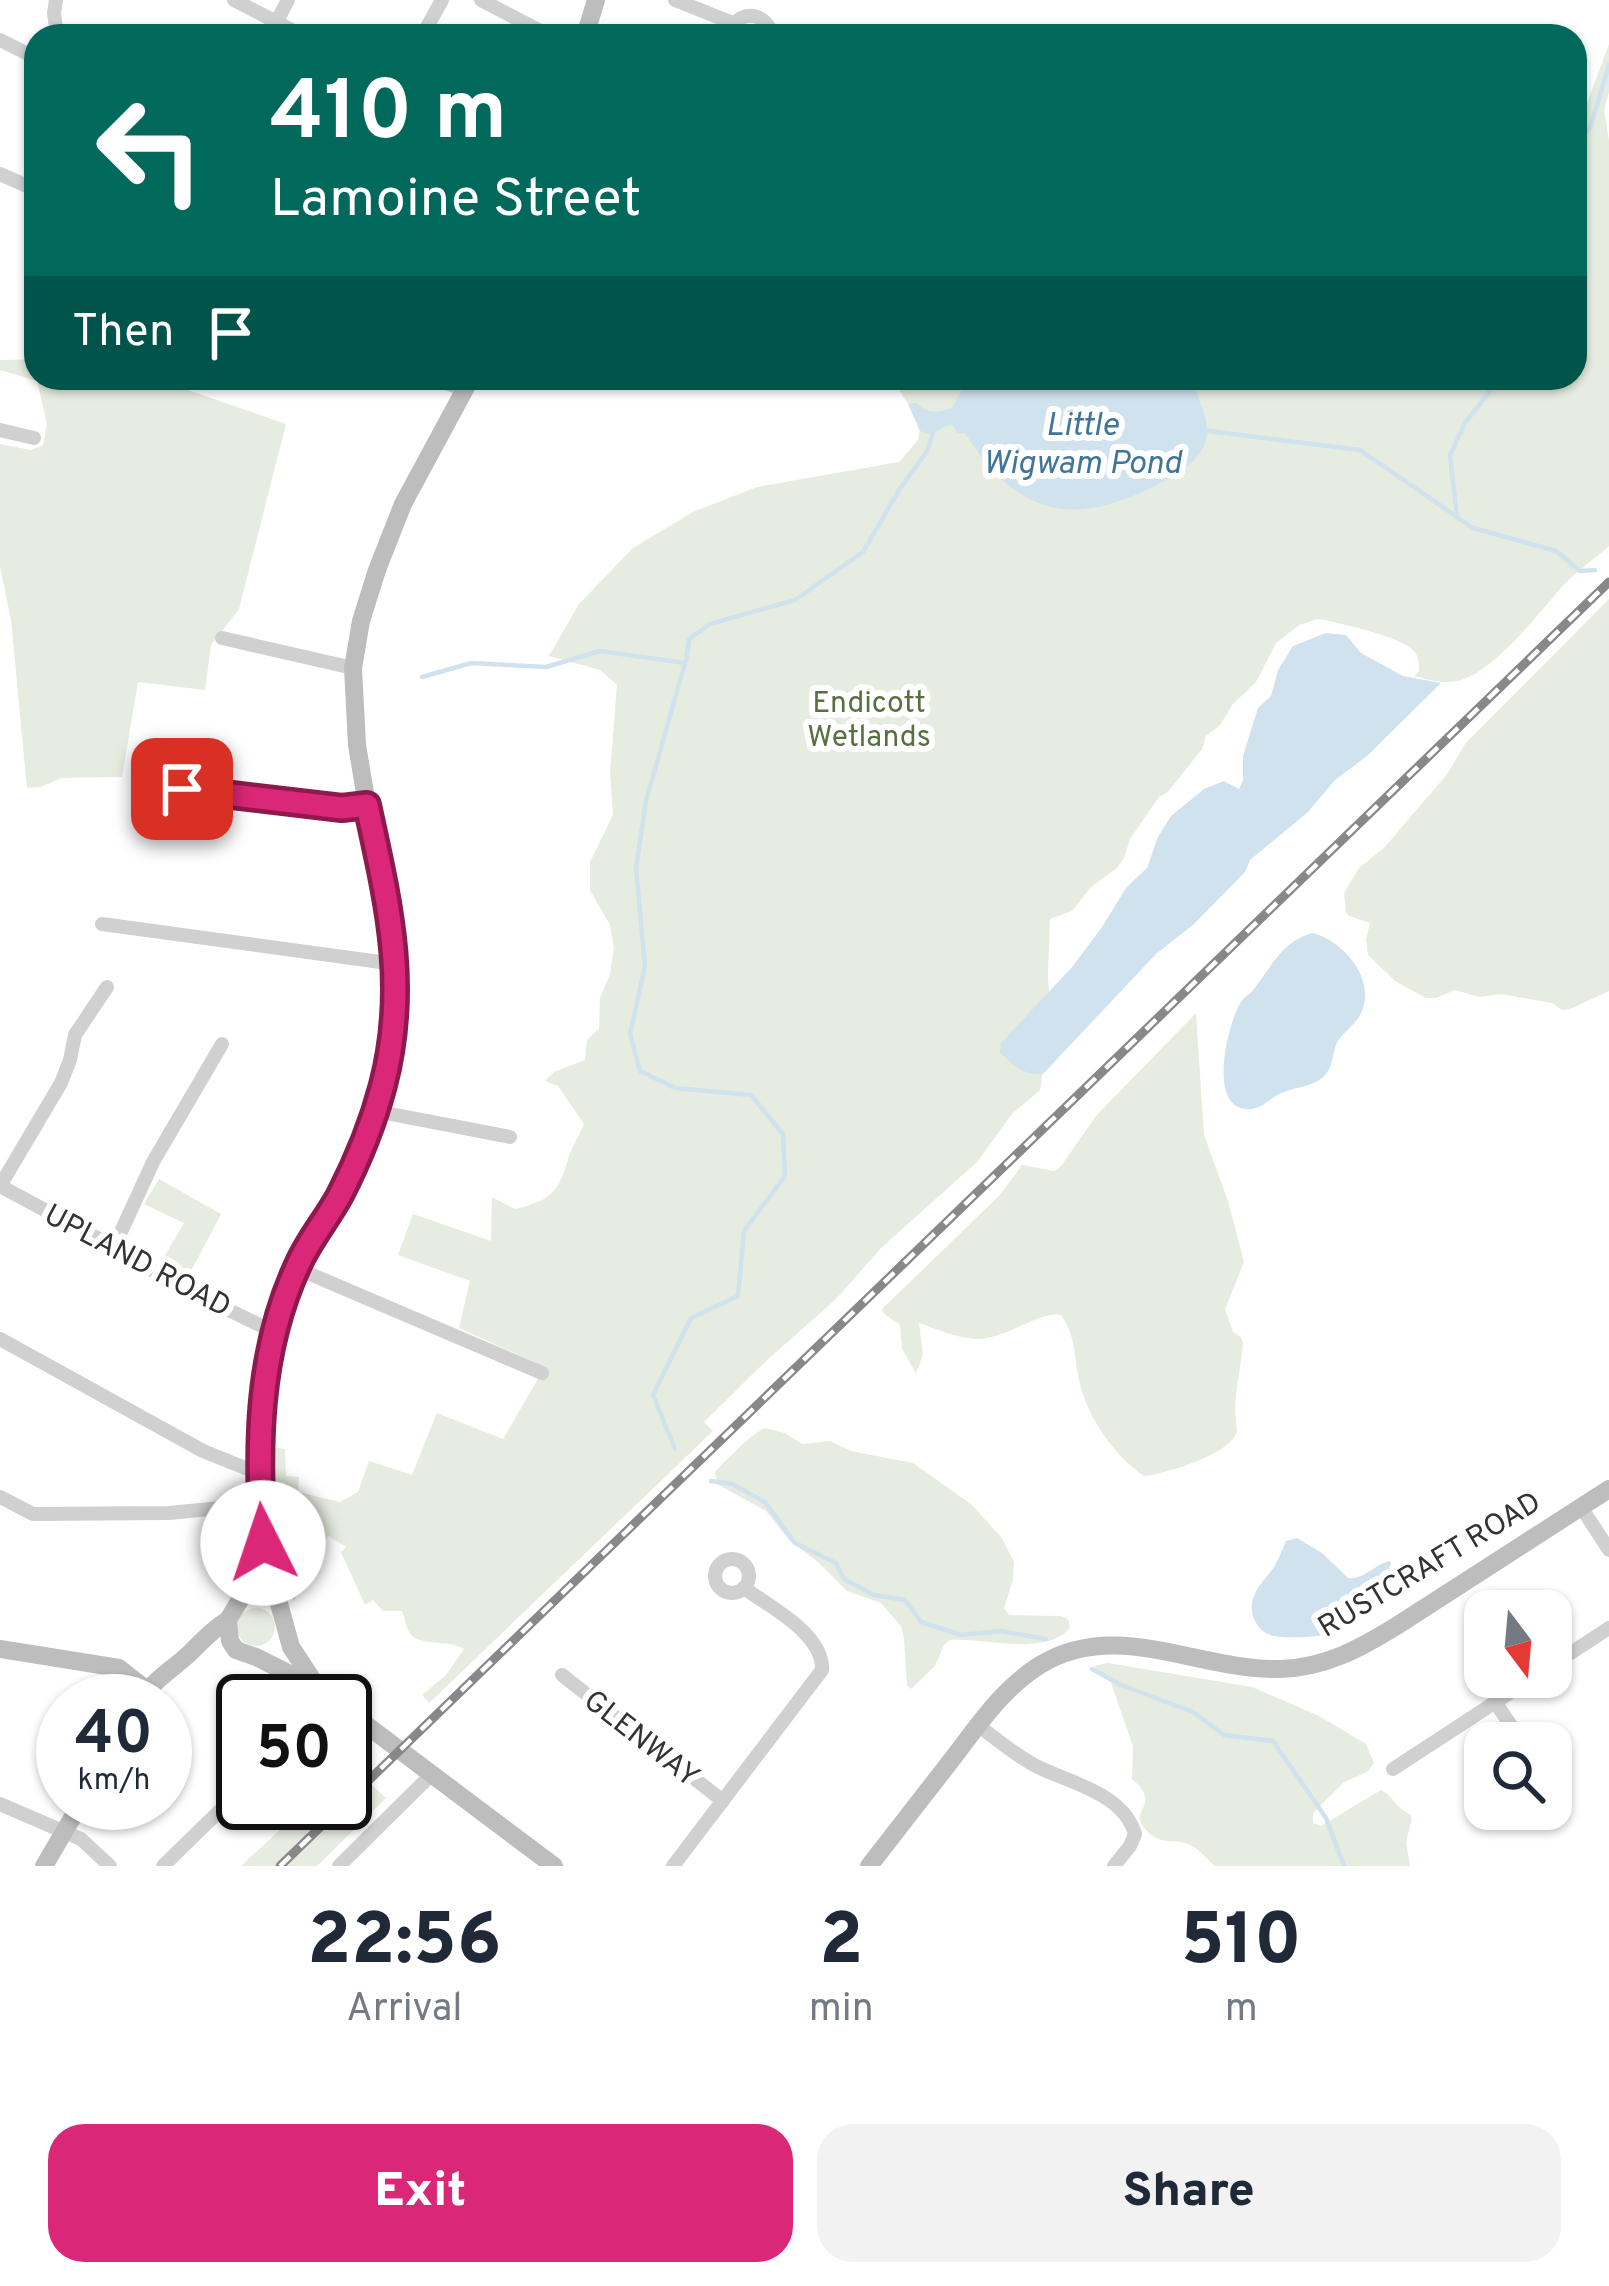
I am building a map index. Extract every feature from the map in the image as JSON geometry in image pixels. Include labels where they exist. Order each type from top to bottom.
[{"type":"main road","points":[[311,1674],[290,1647],[264,1549],[258,1473],[265,1375],[296,1268],[339,1198],[367,1137],[383,1083],[396,995],[393,932],[357,745],[353,668],[366,604],[403,504],[465,390]]},
{"type":"main road","name":"RUSTCRAFT ROAD","points":[[869,1866],[1008,1689],[1052,1658],[1086,1646],[1145,1647],[1261,1669],[1332,1660],[1368,1643],[1581,1507],[1605,1499]]},
{"type":"main road","points":[[236,1650],[230,1641],[233,1612],[264,1549]]},
{"type":"main road","points":[[167,1674],[233,1612],[258,1598],[281,1609]]},
{"type":"main road","points":[[256,1657],[281,1645],[286,1631]]},
{"type":"main road","points":[[190,1653],[221,1647],[236,1650],[286,1674]]},
{"type":"main road","points":[[0,1648],[119,1668],[125,1674]]},
{"type":"main road","points":[[372,1730],[554,1866]]},
{"type":"main road","points":[[44,1866],[66,1831]]},
{"type":"street","points":[[234,0],[282,24]]},
{"type":"street","points":[[277,21],[288,0]]},
{"type":"street","points":[[481,0],[527,24]]},
{"type":"street","points":[[675,0],[721,24]]},
{"type":"street","points":[[736,24],[746,15],[760,17],[767,24]]},
{"type":"street","points":[[0,430],[34,438]]},
{"type":"street","points":[[222,638],[353,668]]},
{"type":"street","points":[[145,785],[342,808],[367,805]]},
{"type":"street","points":[[102,924],[394,964]]},
{"type":"street","points":[[0,1186],[61,1083],[75,1035],[107,987]]},
{"type":"street","points":[[114,1247],[153,1162],[222,1044]]},
{"type":"street","points":[[375,1111],[510,1137]]},
{"type":"street","name":"UPLAND ROAD","points":[[0,1186],[177,1285],[276,1333]]},
{"type":"street","points":[[296,1268],[542,1372]]},
{"type":"street","points":[[0,1339],[203,1451],[258,1473]]},
{"type":"street","points":[[0,1497],[33,1514],[170,1513],[260,1504]]},
{"type":"street","points":[[1581,1507],[1609,1550]]},
{"type":"street","points":[[673,1866],[822,1670],[823,1658],[814,1641],[745,1588]]},
{"type":"street","points":[[1572,1652],[1609,1628]]},
{"type":"street","name":"GLENWAY","points":[[562,1675],[723,1802]]},
{"type":"street","points":[[1393,1769],[1502,1698]]},
{"type":"street","points":[[1496,1702],[1509,1722]]},
{"type":"street","points":[[978,1725],[1036,1766],[1112,1802],[1130,1819],[1135,1834],[1114,1866]]},
{"type":"street","points":[[340,1866],[431,1775]]},
{"type":"street","points":[[0,1804],[81,1839],[110,1866]]},
{"type":"street","points":[[163,1866],[216,1814]]},
{"type":"green space","name":"Endicott Wetlands","points":[[1609,44],[1609,92],[1604,110],[1609,141],[1609,546],[1565,584],[1501,654],[1461,680],[1414,676],[1418,661],[1407,646],[1326,620],[1299,625],[1276,643],[1256,682],[1206,736],[1202,749],[1168,792],[1159,797],[1117,868],[1091,887],[1072,911],[1050,919],[1051,1021],[1040,1090],[1012,1114],[978,1161],[881,1248],[836,1299],[704,1422],[713,1431],[429,1703],[422,1695],[446,1675],[464,1649],[412,1636],[402,1611],[383,1611],[373,1600],[365,1605],[341,1552],[346,1547],[328,1536],[294,1602],[274,1508],[273,1447],[285,1449],[286,1476],[299,1477],[298,1492],[340,1502],[358,1492],[369,1461],[412,1475],[437,1413],[503,1439],[545,1367],[459,1328],[470,1281],[398,1255],[413,1214],[491,1241],[492,1197],[515,1209],[551,1194],[584,1124],[558,1086],[545,1081],[554,1072],[585,1060],[587,1040],[599,1029],[600,998],[614,948],[610,925],[590,890],[590,862],[613,815],[610,773],[617,685],[600,670],[549,656],[579,604],[633,548],[693,512],[757,487],[899,462],[918,440],[923,410],[916,402],[908,404],[899,390],[1587,390],[1587,103]]},
{"type":"green space","points":[[24,359],[24,377],[0,370],[0,360]]},
{"type":"green space","points":[[39,390],[188,390],[286,424],[239,609],[211,645],[205,690],[138,682],[122,777],[61,778],[27,788],[11,620],[0,567],[0,444],[31,450],[43,445],[47,424]]},
{"type":"green space","points":[[1609,599],[1609,991],[1562,1010],[1552,1003],[1501,994],[1479,997],[1455,990],[1426,998],[1395,981],[1368,955],[1370,923],[1349,916],[1344,893],[1359,868],[1384,848],[1448,773],[1465,744]]},
{"type":"green space","points":[[1196,1013],[1204,1135],[1244,1262],[1225,1309],[1243,1344],[1235,1404],[1237,1431],[1211,1455],[1144,1476],[1112,1446],[1095,1420],[1061,1315],[976,1339],[919,1323],[923,1355],[916,1373],[902,1349],[900,1325],[882,1309],[1000,1195],[1022,1165],[1054,1171],[1061,1166],[1096,1116]]},
{"type":"green space","points":[[159,1179],[221,1214],[188,1277],[160,1264],[184,1223],[144,1204]]},
{"type":"green space","points":[[765,1428],[802,1444],[830,1441],[851,1451],[913,1463],[972,1505],[1002,1538],[1014,1562],[1004,1608],[1009,1615],[1061,1616],[1068,1619],[1070,1628],[1059,1637],[1030,1644],[950,1640],[935,1666],[911,1689],[901,1626],[881,1603],[847,1591],[790,1541],[766,1511],[717,1484],[715,1472]]},
{"type":"green space","points":[[256,1608],[270,1613],[275,1627],[270,1641],[256,1646],[242,1641],[237,1627],[242,1613]]},
{"type":"green space","points":[[1108,1663],[1252,1687],[1319,1716],[1366,1744],[1374,1763],[1367,1772],[1344,1782],[1313,1813],[1313,1823],[1321,1826],[1381,1790],[1411,1815],[1406,1842],[1410,1866],[1215,1866],[1192,1846],[1152,1835],[1141,1823],[1145,1796],[1132,1779],[1133,1746],[1111,1683],[1094,1666]]},
{"type":"green space","points":[[372,1785],[386,1798],[372,1812]]},
{"type":"green space","points":[[280,1830],[354,1830],[317,1866],[241,1866]]},
{"type":"water","name":"Little Wigwam Pond","points":[[962,390],[1195,390],[1207,433],[1199,454],[1181,471],[1129,498],[1074,510],[1027,498],[1005,483],[965,433],[958,433],[951,424],[930,434],[920,431],[908,404],[916,402],[932,412],[952,408]]},
{"type":"water","points":[[1326,633],[1346,635],[1361,653],[1403,676],[1441,683],[1367,756],[1335,780],[1308,812],[1250,860],[1245,872],[1194,924],[1156,954],[1043,1074],[1015,1065],[1000,1053],[1001,1043],[1073,966],[1126,888],[1147,868],[1171,816],[1204,789],[1224,781],[1239,789],[1243,756],[1258,708],[1271,696],[1278,670],[1293,646]]},
{"type":"water","points":[[1313,933],[1337,945],[1356,966],[1365,991],[1359,1017],[1338,1041],[1322,1078],[1255,1108],[1234,1104],[1227,1094],[1224,1062],[1236,1012],[1285,948]]},
{"type":"water","points":[[1297,1538],[1322,1553],[1348,1578],[1390,1561],[1372,1598],[1349,1628],[1324,1635],[1281,1637],[1263,1631],[1256,1622],[1252,1605],[1257,1590],[1286,1541]]},
{"type":"waterway","points":[[1587,131],[1609,65]]},
{"type":"waterway","points":[[1457,517],[1450,455],[1465,423],[1491,390]]},
{"type":"waterway","points":[[1201,430],[1360,450],[1473,528],[1556,551],[1580,571],[1595,570]]},
{"type":"waterway","points":[[686,661],[689,639],[710,624],[795,600],[863,552],[928,450],[933,431]]},
{"type":"waterway","points":[[422,677],[471,663],[546,667],[600,651],[685,663],[646,801],[636,868],[645,966],[630,1034],[640,1071],[675,1088],[751,1095],[783,1134],[785,1176],[744,1231],[738,1296],[691,1318],[653,1395],[675,1449]]},
{"type":"waterway","points":[[711,1481],[732,1484],[765,1502],[795,1543],[836,1563],[844,1579],[874,1595],[905,1600],[921,1622],[961,1635],[1001,1631],[1046,1639]]},
{"type":"waterway","points":[[1092,1669],[1193,1712],[1224,1735],[1273,1741],[1326,1818],[1344,1866]]},
{"type":"railway","points":[[280,1866],[1609,582]]},
{"type":"route","points":[[182,789],[342,808],[367,805],[393,932],[396,995],[383,1083],[367,1137],[339,1198],[296,1268],[265,1375],[258,1473],[263,1543]]}]
